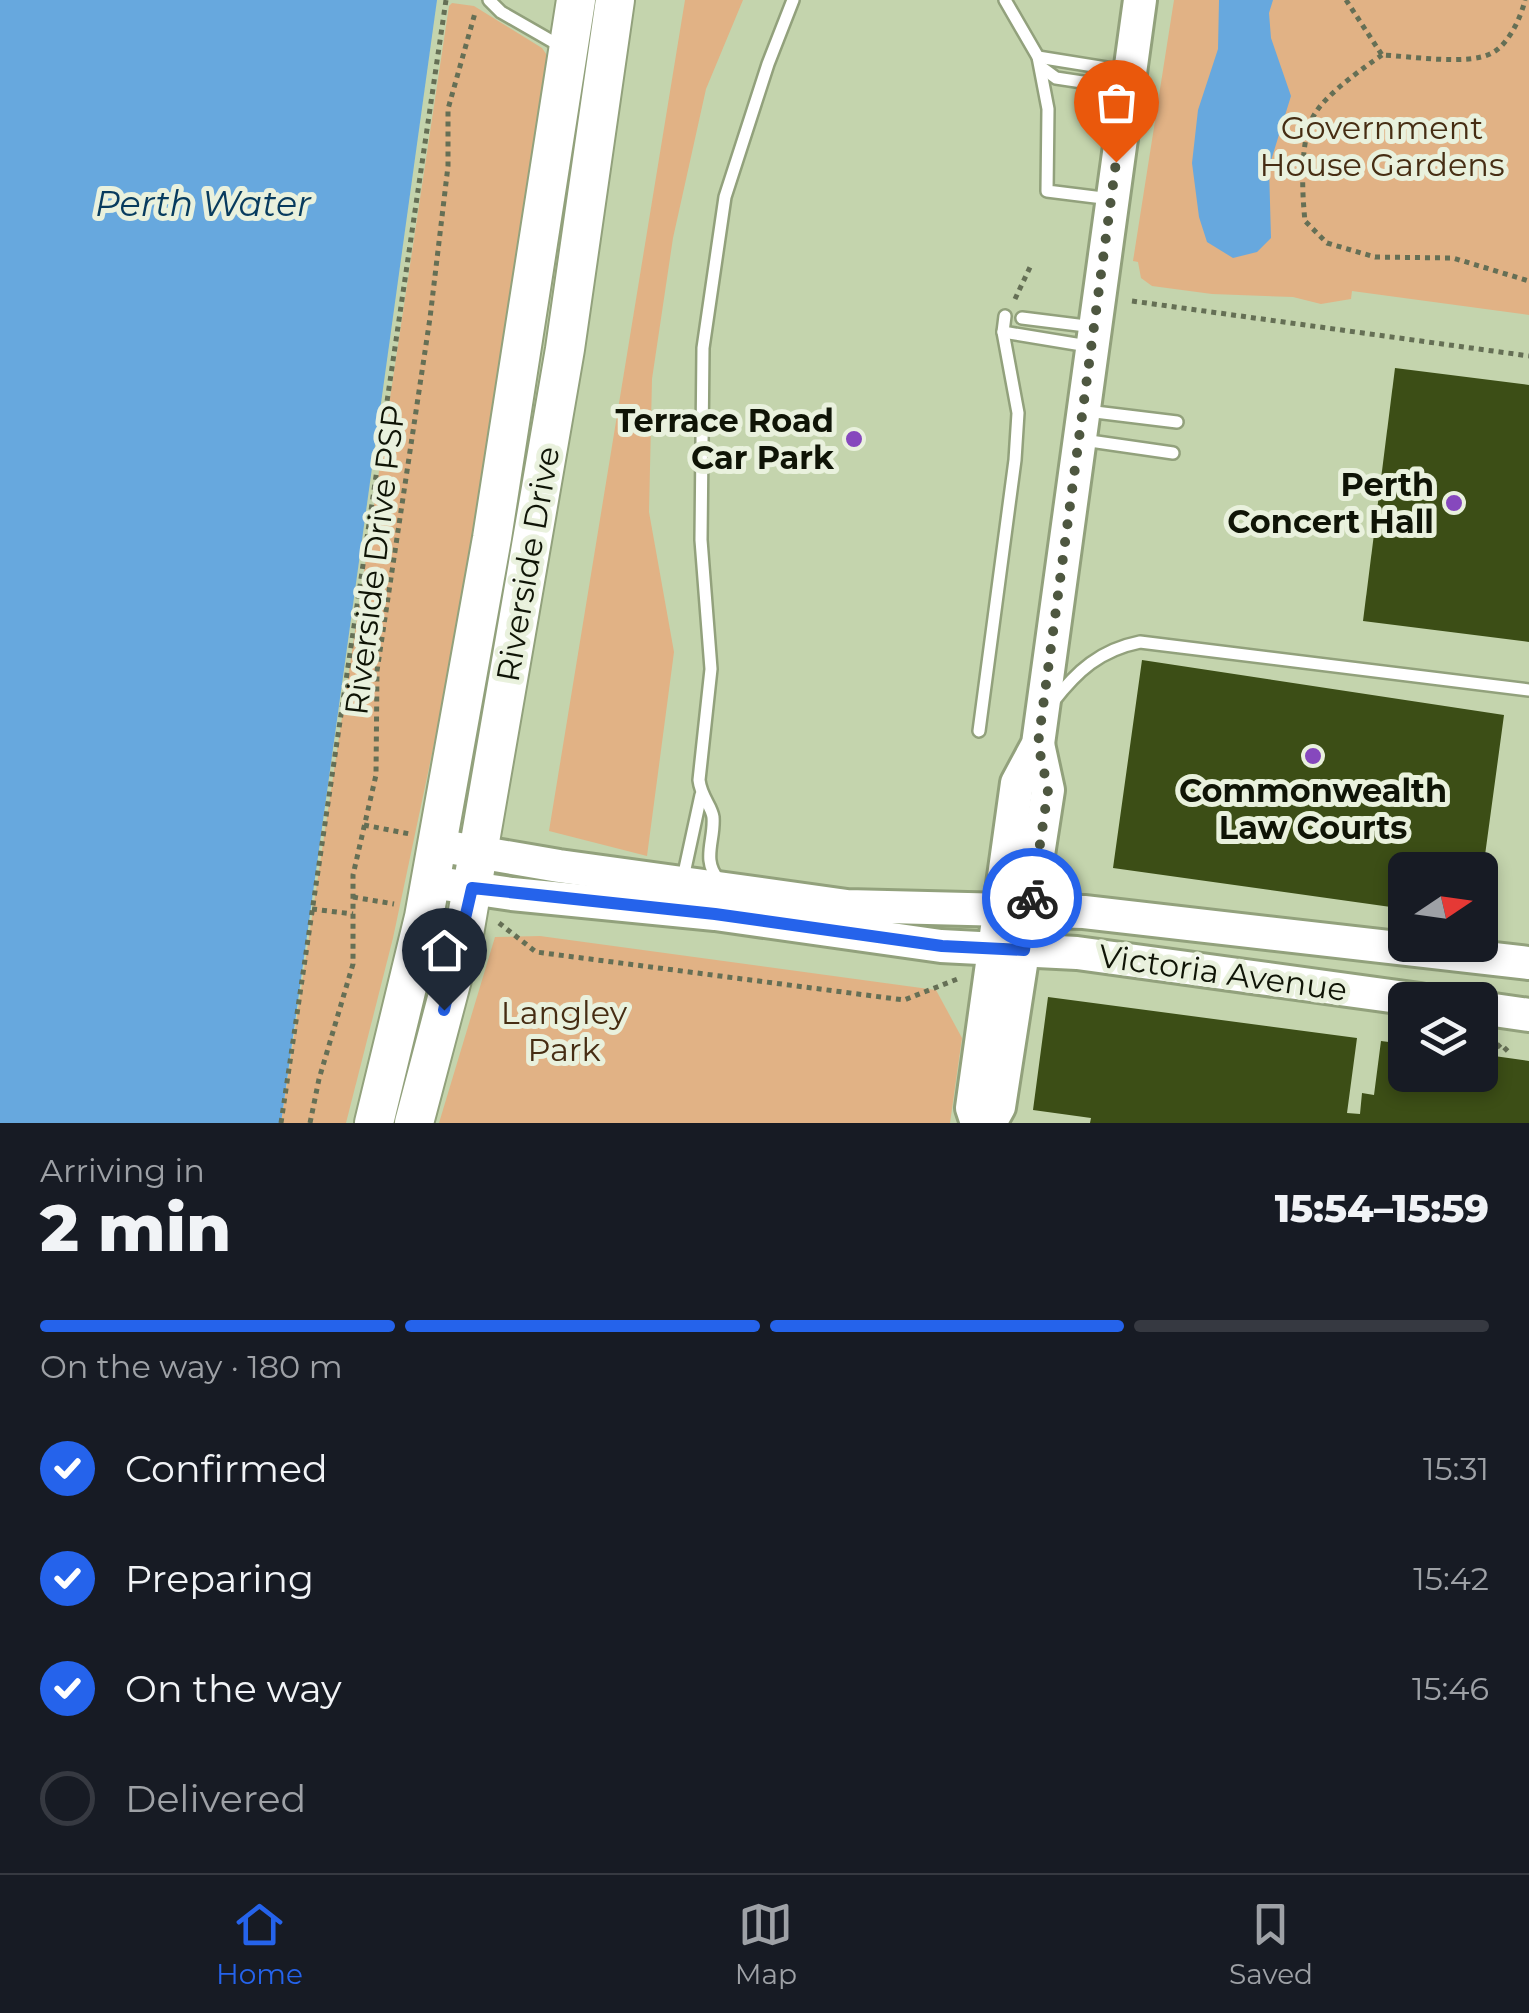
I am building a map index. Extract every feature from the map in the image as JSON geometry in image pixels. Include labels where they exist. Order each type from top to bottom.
[{"type":"main road","name":"Riverside Drive","points":[[374,1123],[418,894],[437,842],[492,538],[576,0]]},
{"type":"main road","name":"Riverside Drive","points":[[414,1123],[464,934],[565,350],[615,0]]},
{"type":"main road","points":[[976,1123],[972,1108],[1015,911],[1018,784],[1040,730],[1140,0]]},
{"type":"main road","name":"Victoria Avenue","points":[[437,842],[475,870],[699,912],[942,946],[1078,952],[1388,996]]},
{"type":"main road","name":"Victoria Avenue","points":[[418,894],[475,870],[682,882],[848,906],[1084,912],[1529,963]]},
{"type":"main road","points":[[990,1123],[998,1107],[1009,949]]},
{"type":"main road","points":[[1498,1011],[1529,1015]]},
{"type":"lane","points":[[489,0],[501,12],[570,51]]},
{"type":"lane","points":[[682,882],[700,796],[711,668],[701,540],[703,348],[726,197],[768,64],[793,0]]},
{"type":"lane","points":[[1005,0],[1038,61],[1048,109],[1047,191],[1111,199]]},
{"type":"lane","points":[[1038,61],[1128,80]]},
{"type":"lane","points":[[979,731],[1015,460],[1016,390],[1003,332],[1009,310]]},
{"type":"lane","points":[[1022,318],[1093,337]]},
{"type":"lane","points":[[1003,332],[1093,337]]},
{"type":"lane","points":[[1080,425],[1177,422]]},
{"type":"lane","points":[[1080,425],[1173,453]]},
{"type":"lane","points":[[1040,730],[1076,672],[1123,646],[1140,642],[1529,690]]},
{"type":"lane","points":[[700,796],[713,814],[708,851],[714,875],[724,885],[740,891]]},
{"type":"path","points":[[281,1123],[446,0]]},
{"type":"path","name":"Riverside Drive PSP","points":[[310,1123],[354,964],[354,861],[376,776],[377,672],[430,318],[448,166],[448,110],[477,0]]},
{"type":"path","points":[[1346,0],[1382,55]]},
{"type":"path","points":[[1525,0],[1511,33],[1492,53],[1450,60],[1382,55],[1357,72],[1315,112],[1302,171],[1305,222],[1327,243],[1375,258],[1453,258],[1529,281]]},
{"type":"path","points":[[1009,310],[1032,263]]},
{"type":"path","points":[[1132,301],[1529,356]]},
{"type":"path","points":[[364,824],[437,842]]},
{"type":"path","points":[[353,898],[418,894]]},
{"type":"path","points":[[312,909],[354,914]]},
{"type":"path","points":[[497,921],[536,952],[904,1000],[940,988],[949,980],[965,978]]},
{"type":"path","points":[[1498,1046],[1501,1054],[1509,1046]]},
{"type":"green space","points":[[685,0],[743,0],[706,89],[673,238],[652,379],[649,512],[674,652],[647,856],[549,831]]},
{"type":"green space","name":"Government House Gardens","points":[[1174,0],[1529,0],[1529,315],[1352,291],[1351,299],[1321,304],[1293,297],[1212,294],[1152,286],[1141,278],[1138,262],[1133,261]]},
{"type":"green space","points":[[449,6],[474,6],[542,48],[553,64],[484,508],[393,938],[346,1123],[281,1123]]},
{"type":"green space","name":"Langley Park","points":[[540,936],[936,990],[962,1038],[950,1123],[439,1123],[495,937]]},
{"type":"water","name":"Perth Water","points":[[0,0],[437,0],[281,1123],[0,1123]]},
{"type":"water","points":[[1219,0],[1273,0],[1269,13],[1271,38],[1291,96],[1269,167],[1271,238],[1257,252],[1233,258],[1207,242],[1199,217],[1192,163],[1198,110],[1218,49]]},
{"type":"building","name":"Perth Concert Hall","points":[[1395,368],[1529,385],[1529,642],[1363,621]]},
{"type":"building","name":"Commonwealth Law Courts","points":[[1142,660],[1504,715],[1485,852],[1388,852],[1388,907],[1113,868]]},
{"type":"building","points":[[1048,997],[1357,1038],[1347,1113],[1360,1114],[1362,1093],[1374,1095],[1381,1041],[1388,1042],[1388,1092],[1498,1092],[1498,1057],[1529,1061],[1529,1123],[1090,1123],[1091,1118],[1033,1110]]},
{"type":"way so far","points":[[1032,898],[1048,790],[1038,744],[1116,162]]},
{"type":"place","name":"Terrace Road Car Park","points":[[854,439]]},
{"type":"place","name":"Perth Concert Hall","points":[[1454,503]]},
{"type":"place","name":"Commonwealth Law Courts","points":[[1313,756]]},
{"type":"route","points":[[444,1010],[472,888],[626,903],[942,946],[1024,950],[1032,898]]}]
